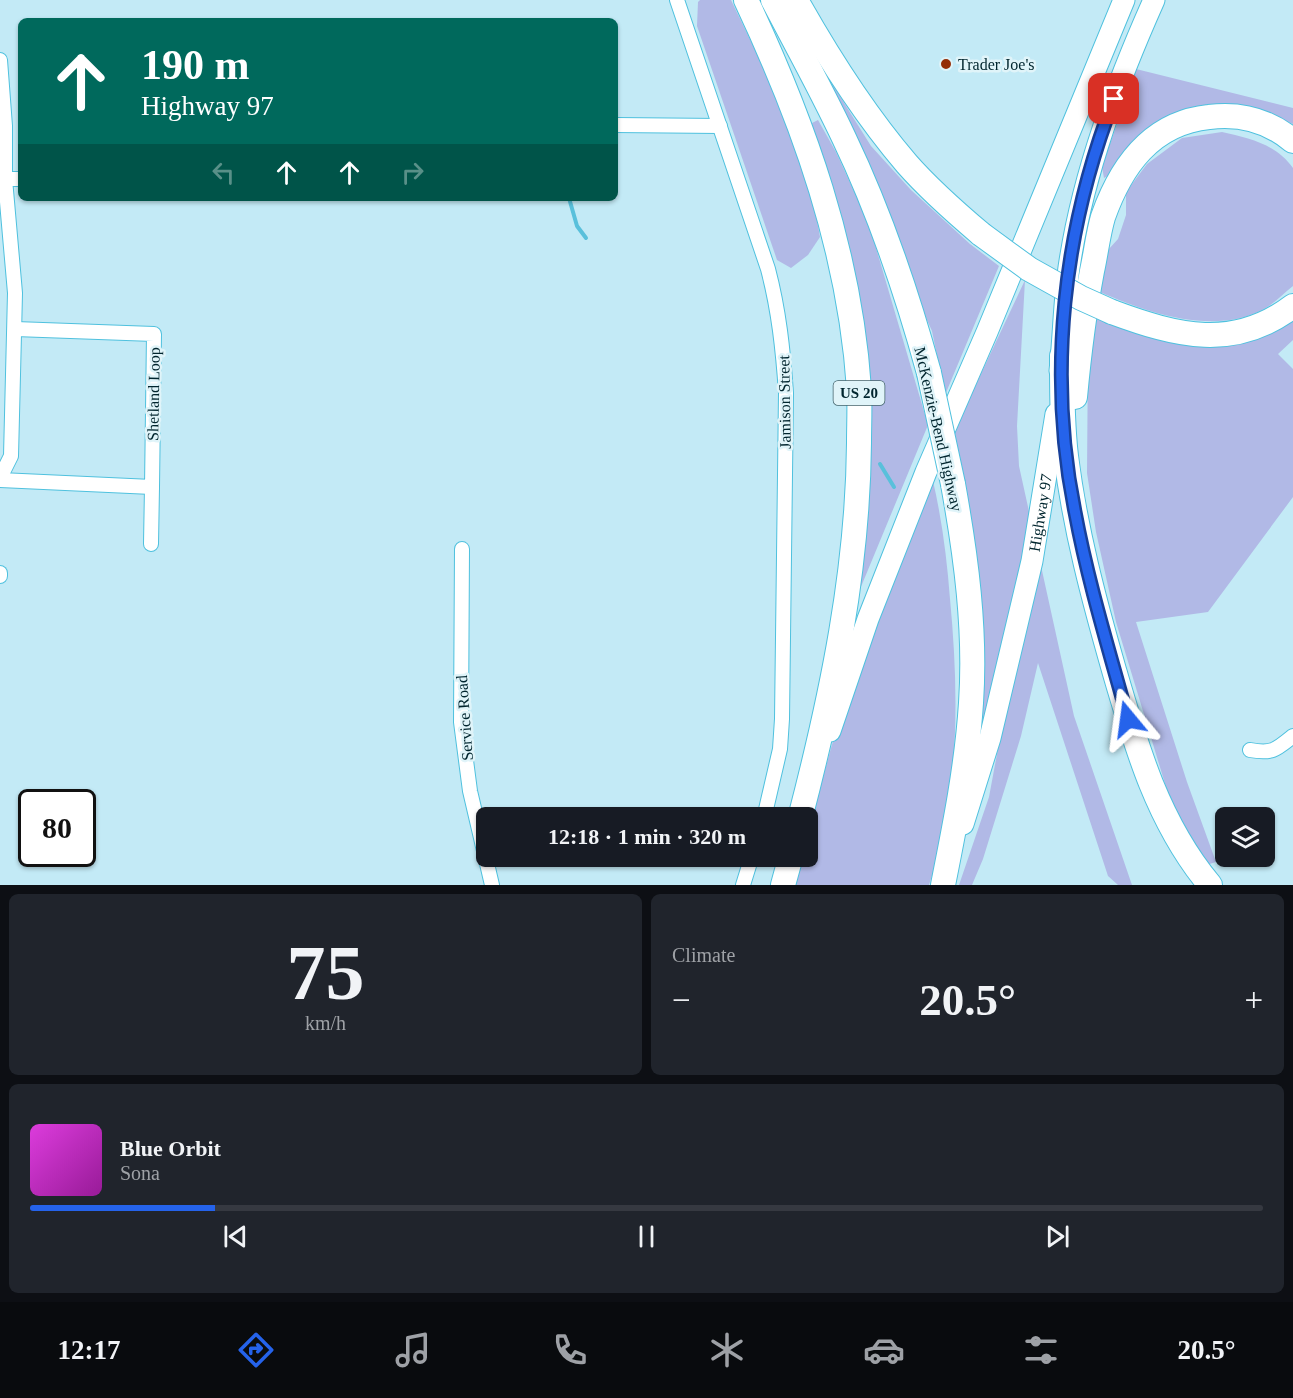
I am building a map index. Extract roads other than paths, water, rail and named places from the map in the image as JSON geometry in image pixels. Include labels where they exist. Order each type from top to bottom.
[{"type":"highway","name":"US 20","points":[[746,0],[783,83],[821,189],[847,292],[859,391],[859,494],[854,552],[840,639],[803,807]]},
{"type":"highway","name":"McKenzie-Bend Highway","points":[[773,0],[845,139],[898,271],[929,373],[953,484],[968,587],[972,655],[971,704],[959,804],[943,885]]},
{"type":"highway","points":[[796,0],[849,86],[909,166],[981,234],[1029,269],[1081,298],[1112,312],[1150,326],[1180,333],[1205,336],[1232,334],[1275,320],[1293,306]]},
{"type":"highway","points":[[1074,510],[1075,398],[1083,318],[1103,219],[1121,176],[1145,144],[1179,123],[1202,118],[1226,115],[1251,118],[1280,130],[1293,141]]},
{"type":"highway","points":[[1062,356],[1064,435],[1074,510],[1095,603],[1128,719],[1158,803],[1178,841],[1209,885]]},
{"type":"highway","points":[[783,885],[788,867]]},
{"type":"main road","points":[[803,807],[868,619],[922,483],[1124,0]]},
{"type":"main road","name":"Highway 97","points":[[943,885],[990,738],[1032,561],[1055,425],[1070,261],[1084,195],[1106,118],[1154,0]]},
{"type":"street","name":"Jamison Street","points":[[677,0],[768,269],[783,342],[786,393],[782,719],[780,749],[767,807]]},
{"type":"street","points":[[0,60],[5,126],[0,195]]},
{"type":"street","points":[[618,125],[720,126]]},
{"type":"street","points":[[2,179],[18,179]]},
{"type":"street","points":[[2,179],[15,293],[15,329],[11,456],[0,479],[152,487]]},
{"type":"street","name":"Shetland Loop","points":[[15,329],[154,334],[151,544]]},
{"type":"street","name":"Service Road","points":[[462,549],[461,723],[470,791],[492,885]]},
{"type":"street","points":[[1250,750],[1266,752],[1278,749],[1293,736]]},
{"type":"street","points":[[743,885],[749,867]]},
{"type":"waterway","points":[[570,201],[577,226],[586,238]]},
{"type":"waterway","points":[[880,464],[894,487]]},
{"type":"place","name":"Trader Joe's","points":[[946,64]]}]
